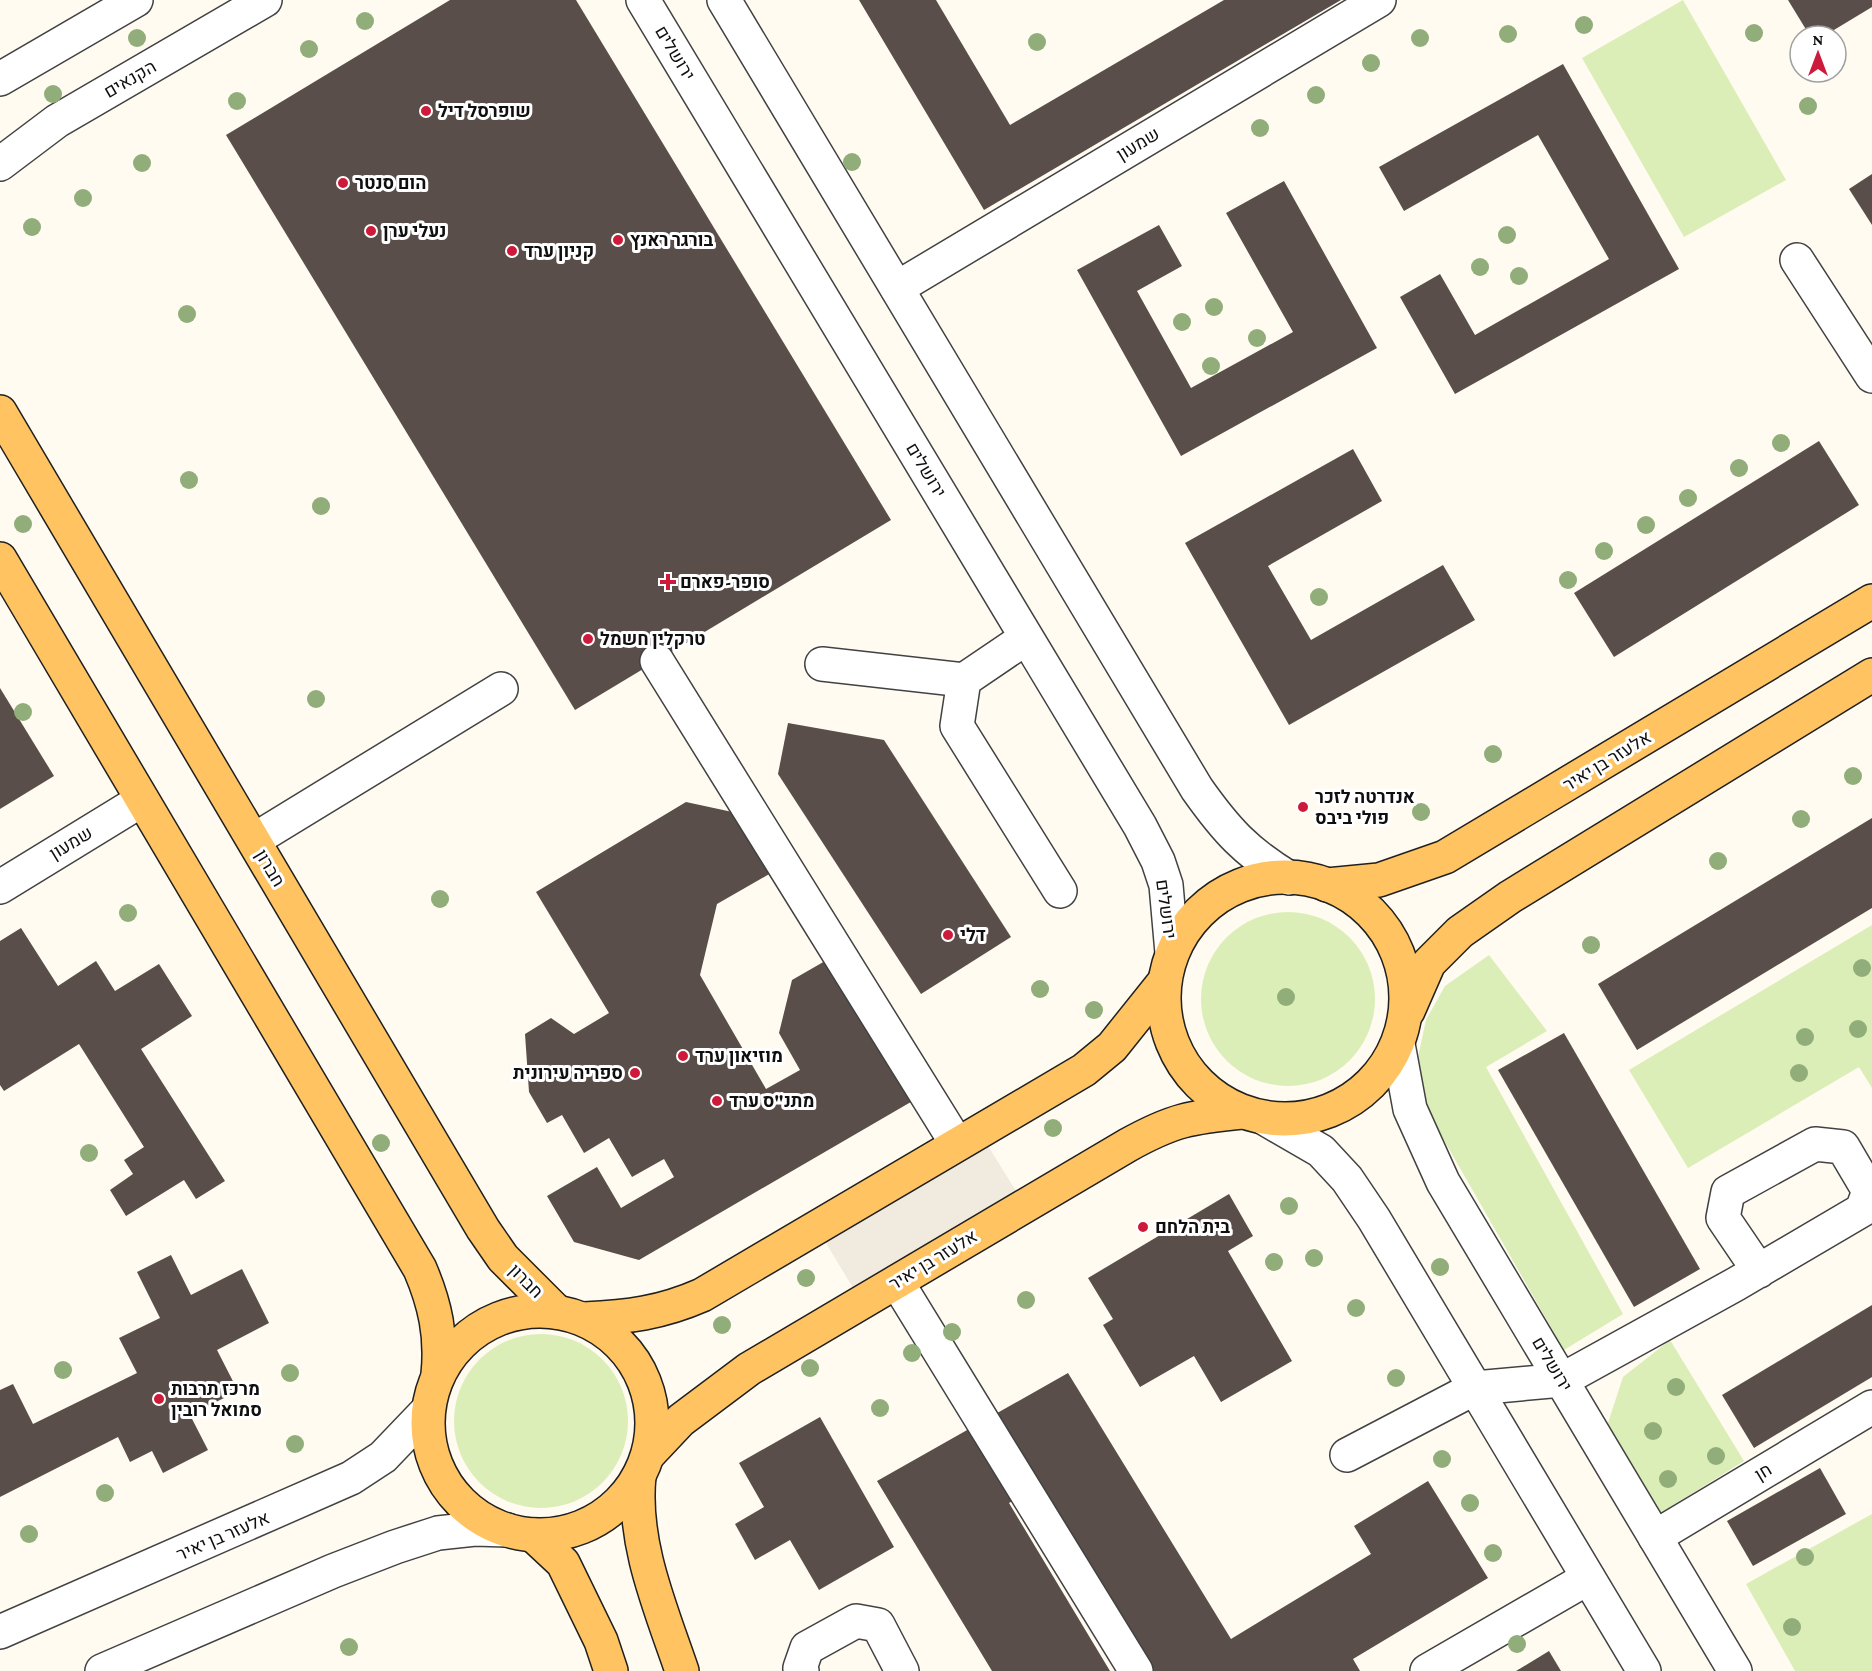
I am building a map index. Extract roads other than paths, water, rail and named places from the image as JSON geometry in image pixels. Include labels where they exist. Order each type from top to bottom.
[{"type":"main road","name":"חברון","points":[[0,412],[483,1229],[503,1258],[571,1316],[612,1337],[634,1361],[648,1390],[652,1423],[643,1465]]},
{"type":"main road","points":[[0,559],[420,1269],[431,1295],[441,1348],[438,1374],[428,1410],[429,1441],[438,1471],[455,1497],[478,1516],[520,1532],[563,1563],[601,1641],[611,1671]]},
{"type":"main road","name":"אלעזר בן יאיר","points":[[1327,885],[1379,879],[1445,857],[1872,601]]},
{"type":"main road","points":[[1401,1033],[1429,963],[1460,932],[1510,897],[1872,675]]},
{"type":"main road","points":[[438,1374],[458,1345],[488,1323],[521,1312],[571,1316],[633,1316],[668,1310],[702,1295],[1084,1070],[1112,1047],[1168,967],[1195,918],[1210,903],[1247,883],[1289,878],[1327,885],[1347,894],[1364,906],[1391,939],[1405,979],[1401,1033]]},
{"type":"main road","points":[[1168,967],[1165,1018],[1173,1044],[1186,1068],[1210,1094],[1253,1115]]},
{"type":"main road","name":"אלעזר בן יאיר","points":[[520,1532],[559,1534],[598,1518],[624,1497],[643,1465],[681,1420],[708,1397],[749,1369],[1163,1126],[1190,1117],[1253,1115],[1287,1120],[1311,1117],[1334,1110],[1354,1099],[1387,1065],[1401,1033]]},
{"type":"main road","points":[[643,1465],[639,1521],[644,1550],[654,1590],[682,1671]]},
{"type":"street","points":[[0,79],[136,0]]},
{"type":"street","name":"הקנאים","points":[[0,165],[57,121],[265,0]]},
{"type":"street","name":"ירושלים","points":[[643,0],[1158,861],[1166,885],[1168,967]]},
{"type":"street","points":[[724,0],[1197,789],[1224,827],[1257,859],[1289,878]]},
{"type":"street","name":"שמעון","points":[[897,288],[1379,0]]},
{"type":"street","points":[[1797,260],[1872,376]]},
{"type":"street","points":[[822,664],[964,680],[1026,638]]},
{"type":"street","points":[[657,661],[957,1144]]},
{"type":"street","points":[[964,680],[957,726],[1060,891]]},
{"type":"street","points":[[254,840],[501,689]]},
{"type":"street","name":"שמעון","points":[[0,887],[142,800]]},
{"type":"street","name":"ירושלים","points":[[1401,1033],[1410,1109],[1443,1182],[1735,1671]]},
{"type":"street","points":[[1253,1115],[1321,1151],[1347,1179],[1374,1219],[1644,1671]]},
{"type":"street","points":[[1347,1455],[1474,1388],[1562,1380],[1759,1271]]},
{"type":"street","points":[[897,1282],[1136,1671]]},
{"type":"street","name":"חן","points":[[1655,1537],[1872,1407]]},
{"type":"street","name":"אלעזר בן יאיר","points":[[0,1632],[351,1478],[382,1457],[428,1410]]},
{"type":"street","points":[[102,1671],[333,1571],[395,1547],[438,1533],[475,1529],[520,1532]]},
{"type":"street","points":[[1427,1671],[1588,1578]]},
{"type":"street","points":[[802,1671],[800,1668],[807,1648],[856,1621],[878,1625],[902,1671]]},
{"type":"place","name":"שופרסל דיל","points":[[426,111]]},
{"type":"place","name":"הום סנטר","points":[[343,183]]},
{"type":"place","name":"נעלי ערן","points":[[371,231]]},
{"type":"place","name":"בורגר ראנץ","points":[[618,240]]},
{"type":"place","name":"קניון ערד","points":[[512,251]]},
{"type":"place","name":"סופר-פארם","points":[[668,582]]},
{"type":"place","name":"טרקלין חשמל","points":[[588,639]]},
{"type":"place","name":"אנדרטה לזכר פולי ביבס","points":[[1303,807]]},
{"type":"place","name":"דלי","points":[[948,935]]},
{"type":"place","name":"מוזיאון ערד","points":[[683,1056]]},
{"type":"place","name":"ספריה עירונית","points":[[635,1073]]},
{"type":"place","name":"מתנ\"ס ערד","points":[[717,1101]]},
{"type":"place","name":"בית הלחם","points":[[1143,1227]]},
{"type":"place","name":"מרכז תרבות סמואל רובין","points":[[159,1399]]}]
